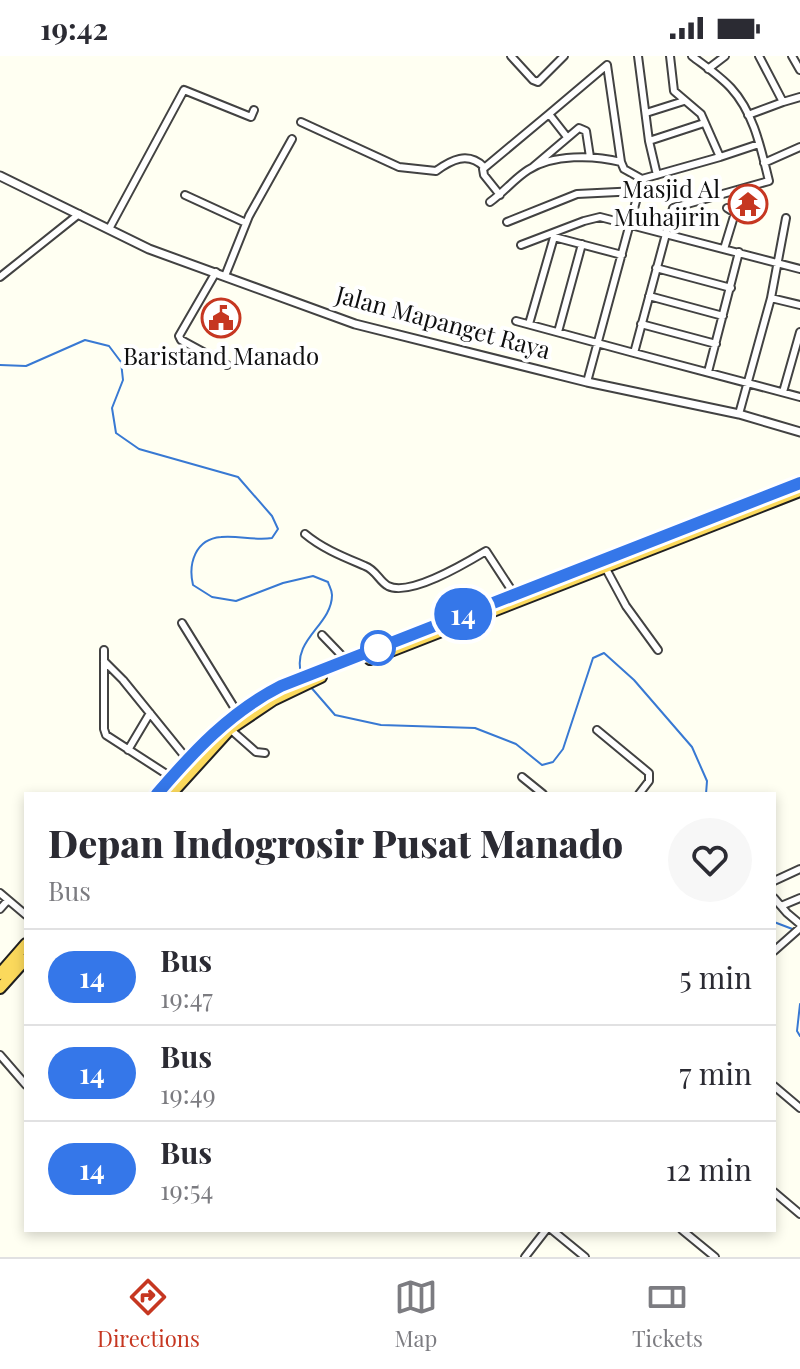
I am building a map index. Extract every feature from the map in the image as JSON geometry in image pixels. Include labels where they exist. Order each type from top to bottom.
[{"type":"highway","points":[[314,677],[346,660],[412,639],[514,594],[800,483]]},
{"type":"highway","points":[[159,792],[187,759],[237,712],[283,690],[800,491]]},
{"type":"highway","points":[[173,792],[230,729],[283,690]]},
{"type":"highway","points":[[0,974],[24,946]]},
{"type":"highway","points":[[0,988],[24,961]]},
{"type":"street","points":[[511,56],[538,82],[564,56]]},
{"type":"street","points":[[605,56],[624,169],[642,179],[759,144]]},
{"type":"street","points":[[638,56],[649,141],[657,175]]},
{"type":"street","points":[[670,56],[675,94],[698,111],[720,157]]},
{"type":"street","points":[[634,353],[670,212],[675,206],[768,181],[748,115],[733,90],[692,56]]},
{"type":"street","points":[[708,69],[725,56]]},
{"type":"street","points":[[759,56],[783,102]]},
{"type":"street","points":[[792,56],[800,70]]},
{"type":"street","points":[[500,195],[483,173],[484,167],[607,65]]},
{"type":"street","points":[[109,229],[184,90],[251,117],[254,110]]},
{"type":"street","points":[[748,115],[800,97]]},
{"type":"street","points":[[646,113],[684,101]]},
{"type":"street","points":[[549,114],[567,137]]},
{"type":"street","points":[[301,122],[404,168],[436,171],[445,163],[467,158],[484,167]]},
{"type":"street","points":[[649,141],[704,123]]},
{"type":"street","points":[[490,202],[579,128],[584,129],[590,157]]},
{"type":"street","points":[[225,276],[246,223],[292,139]]},
{"type":"street","points":[[764,163],[800,147]]},
{"type":"street","points":[[533,167],[590,157],[621,162]]},
{"type":"street","name":"Jalan Mapanget Raya","points":[[0,176],[149,249],[355,324],[587,382],[739,414],[800,432]]},
{"type":"street","points":[[587,382],[642,179]]},
{"type":"street","points":[[507,222],[577,194],[638,191]]},
{"type":"street","points":[[185,195],[246,223]]},
{"type":"street","points":[[724,249],[735,213],[727,208]]},
{"type":"street","points":[[0,277],[79,214]]},
{"type":"street","points":[[521,245],[597,217],[800,269]]},
{"type":"street","points":[[739,414],[771,298],[786,218]]},
{"type":"street","points":[[529,324],[553,239],[561,237],[622,255]]},
{"type":"street","points":[[558,332],[582,244]]},
{"type":"street","points":[[708,372],[739,252]]},
{"type":"street","points":[[656,268],[731,288]]},
{"type":"street","points":[[216,272],[179,336],[227,365]]},
{"type":"street","points":[[649,296],[723,316]]},
{"type":"street","points":[[771,298],[800,305]]},
{"type":"street","points":[[516,321],[800,397]]},
{"type":"street","points":[[641,324],[716,344]]},
{"type":"street","points":[[783,392],[800,332]]},
{"type":"street","points":[[305,534],[326,548],[370,568],[384,583],[397,588],[442,575],[486,551],[514,594]]},
{"type":"street","points":[[605,567],[626,606],[658,650]]},
{"type":"street","points":[[182,623],[237,712]]},
{"type":"street","points":[[322,635],[346,660]]},
{"type":"street","points":[[104,650],[106,735],[171,777]]},
{"type":"street","points":[[104,661],[187,759]]},
{"type":"street","points":[[104,687],[117,674]]},
{"type":"street","points":[[128,750],[150,713]]},
{"type":"street","points":[[230,729],[256,752],[265,753]]},
{"type":"street","points":[[597,730],[649,773],[649,781],[641,792]]},
{"type":"street","points":[[522,777],[541,792]]},
{"type":"street","points":[[776,880],[800,869]]},
{"type":"street","points":[[0,893],[24,913]]},
{"type":"street","points":[[781,906],[800,898]]},
{"type":"street","points":[[0,909],[8,900]]},
{"type":"street","points":[[776,900],[800,926],[776,949]]},
{"type":"street","points":[[0,1055],[24,1083]]},
{"type":"street","points":[[776,1088],[800,1108]]},
{"type":"street","points":[[776,1194],[800,1214]]},
{"type":"street","points":[[525,1257],[547,1232]]},
{"type":"street","points":[[552,1232],[585,1257]]},
{"type":"street","points":[[684,1232],[715,1257]]},
{"type":"waterway","points":[[0,365],[26,366],[85,340],[109,346],[121,362],[123,380],[112,408],[116,433],[139,449],[238,477],[272,516],[278,529],[272,538],[221,537],[205,542],[193,561],[193,585],[212,597],[236,601],[283,583],[313,576],[328,582],[332,593],[330,606],[302,651],[301,673]]},
{"type":"waterway","points":[[309,685],[335,715],[381,725],[475,728],[516,744],[542,765],[553,762],[563,749],[593,658],[604,653],[634,680],[692,747],[707,781],[706,792]]},
{"type":"waterway","points":[[776,923],[795,930]]},
{"type":"waterway","points":[[800,1004],[797,1031],[800,1036]]},
{"type":"bus line","name":"14","points":[[159,792],[187,759],[237,712],[281,686],[800,483]]},
{"type":"place","name":"Masjid Al Muhajirin","points":[[748,204]]},
{"type":"place","name":"Baristand Manado","points":[[221,318]]}]
